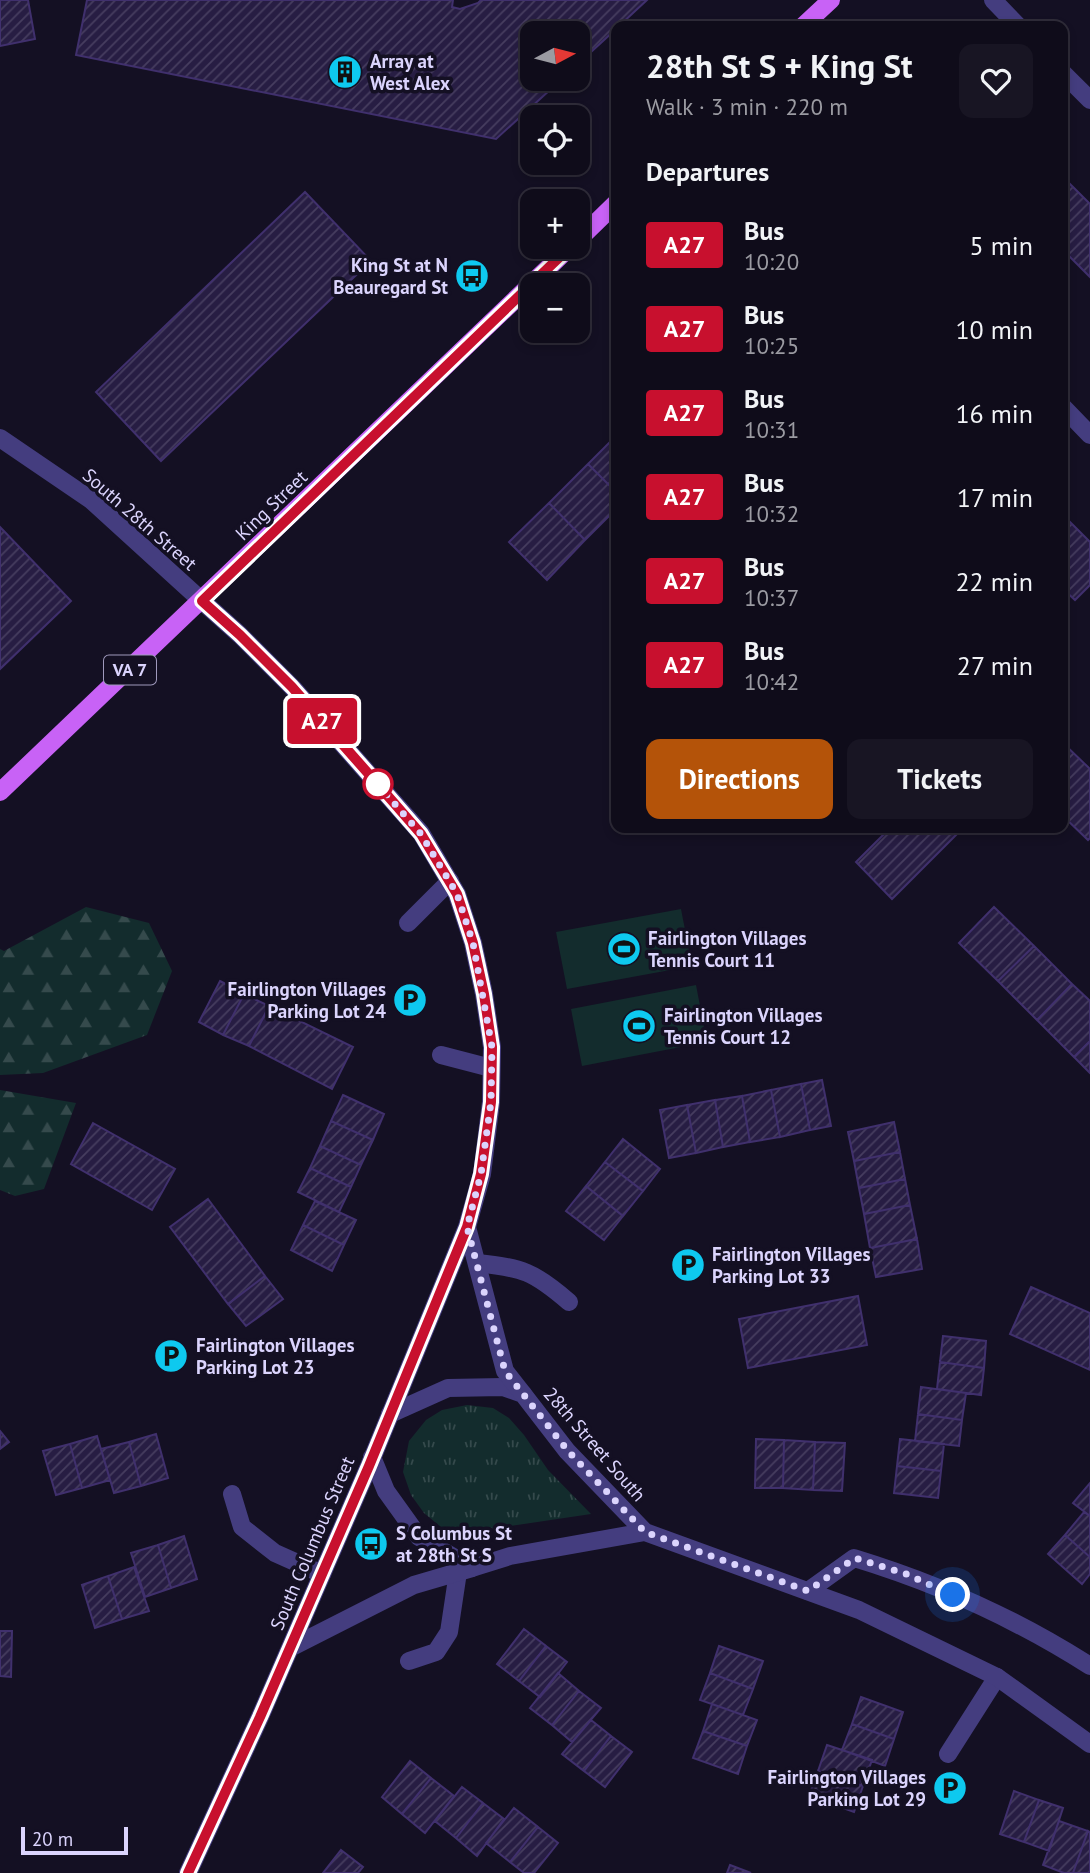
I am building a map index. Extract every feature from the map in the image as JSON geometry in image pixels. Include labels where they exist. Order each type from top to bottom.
[{"type":"main road","points":[[808,21],[831,0]]},
{"type":"main road","points":[[590,228],[611,208]]},
{"type":"main road","name":"King Street","points":[[0,792],[558,259]]},
{"type":"street","points":[[993,0],[1013,21]]},
{"type":"street","points":[[1068,78],[1090,100]]},
{"type":"street","points":[[1068,412],[1090,435]]},
{"type":"street","name":"South 28th Street","points":[[4,446],[91,500],[240,635],[292,687],[421,834],[450,881],[473,943],[492,1047],[491,1102],[481,1174],[467,1227]]},
{"type":"street","points":[[408,923],[450,881]]},
{"type":"street","points":[[440,1055],[491,1068]]},
{"type":"street","points":[[467,1227],[505,1371],[523,1394]]},
{"type":"street","name":"South Columbus Street","points":[[188,1873],[322,1574],[467,1227]]},
{"type":"street","points":[[477,1263],[518,1268],[545,1280],[569,1302]]},
{"type":"street","name":"28th Street South","points":[[390,1414],[448,1388],[503,1387],[523,1394],[568,1451],[645,1532],[859,1610],[997,1677],[1090,1744]]},
{"type":"street","points":[[372,1457],[386,1491],[419,1537],[465,1570],[449,1632],[436,1651],[408,1661]]},
{"type":"street","points":[[232,1494],[242,1527],[275,1553],[322,1574]]},
{"type":"street","name":"28th Street South","points":[[290,1648],[414,1586],[510,1556],[645,1532]]},
{"type":"street","points":[[808,1591],[855,1558],[906,1574],[1048,1639],[1090,1666]]},
{"type":"street","points":[[948,1754],[997,1677]]},
{"type":"green space","points":[[86,907],[149,923],[172,971],[147,1035],[43,1073],[0,1075],[0,949],[4,951]]},
{"type":"green space","name":"Fairlington Villages Tennis Court 11","points":[[681,909],[692,966],[567,989],[556,932]]},
{"type":"green space","name":"Fairlington Villages Tennis Court 12","points":[[696,985],[707,1042],[582,1066],[571,1009]]},
{"type":"green space","points":[[0,1090],[76,1103],[44,1189],[15,1196],[0,1190]]},
{"type":"green space","points":[[467,1405],[493,1408],[509,1418],[548,1470],[591,1514],[470,1532],[441,1527],[424,1513],[411,1495],[403,1472],[409,1441],[426,1420],[442,1410]]},
{"type":"building","points":[[0,0],[28,0],[35,39],[0,46]]},
{"type":"building","name":"Array at West Alex","points":[[87,0],[453,0],[452,7],[460,9],[481,0],[647,0],[624,21],[611,21],[611,34],[590,53],[590,21],[520,21],[520,91],[549,91],[533,105],[520,105],[520,117],[496,139],[76,55]]},
{"type":"building","points":[[1068,182],[1090,204],[1090,277],[1068,255]]},
{"type":"building","points":[[305,192],[371,261],[161,461],[96,392]]},
{"type":"building","points":[[611,441],[611,487],[588,464]]},
{"type":"building","points":[[588,464],[611,487],[611,514],[585,540],[549,503]]},
{"type":"building","points":[[549,503],[585,540],[547,580],[509,542]]},
{"type":"building","points":[[1068,520],[1090,542],[1090,585],[1075,600],[1068,594]]},
{"type":"building","points":[[0,527],[71,601],[0,669]]},
{"type":"building","points":[[1068,748],[1090,769],[1088,840],[1068,821]]},
{"type":"building","points":[[885,833],[958,833],[892,899],[856,862]]},
{"type":"building","points":[[994,907],[1034,946],[998,981],[959,943]]},
{"type":"building","points":[[1034,946],[1072,984],[1037,1020],[998,981]]},
{"type":"building","points":[[220,981],[244,994],[223,1035],[199,1022]]},
{"type":"building","points":[[1072,984],[1090,1001],[1090,1041],[1074,1057],[1037,1020]]},
{"type":"building","points":[[244,994],[269,1006],[249,1046],[223,1035]]},
{"type":"building","points":[[269,1006],[353,1047],[332,1089],[249,1046]]},
{"type":"building","points":[[1090,1041],[1090,1073],[1074,1057]]},
{"type":"building","points":[[822,1080],[831,1126],[810,1130],[801,1084]]},
{"type":"building","points":[[801,1084],[810,1130],[780,1137],[771,1090]]},
{"type":"building","points":[[771,1090],[780,1137],[750,1142],[742,1096]]},
{"type":"building","points":[[343,1095],[384,1114],[373,1140],[331,1121]]},
{"type":"building","points":[[742,1096],[750,1142],[723,1147],[715,1100]]},
{"type":"building","points":[[715,1100],[723,1147],[696,1153],[687,1105]]},
{"type":"building","points":[[687,1105],[696,1153],[669,1158],[660,1110]]},
{"type":"building","points":[[331,1121],[373,1140],[361,1165],[320,1146]]},
{"type":"building","points":[[894,1122],[900,1152],[854,1161],[848,1132]]},
{"type":"building","points":[[93,1123],[175,1169],[152,1210],[71,1164]]},
{"type":"building","points":[[623,1139],[660,1169],[643,1191],[605,1162]]},
{"type":"building","points":[[320,1146],[361,1165],[351,1187],[310,1168]]},
{"type":"building","points":[[900,1152],[905,1179],[859,1188],[854,1161]]},
{"type":"building","points":[[605,1162],[643,1191],[623,1216],[586,1186]]},
{"type":"building","points":[[310,1168],[351,1187],[339,1212],[298,1192]]},
{"type":"building","points":[[905,1179],[910,1205],[864,1214],[859,1188]]},
{"type":"building","points":[[586,1186],[623,1216],[604,1240],[566,1211]]},
{"type":"building","points":[[208,1199],[265,1276],[228,1304],[170,1227]]},
{"type":"building","points":[[315,1201],[356,1220],[344,1245],[303,1225]]},
{"type":"building","points":[[910,1205],[917,1239],[870,1248],[864,1214]]},
{"type":"building","points":[[303,1225],[344,1245],[332,1271],[291,1250]]},
{"type":"building","points":[[917,1239],[922,1269],[876,1277],[870,1248]]},
{"type":"building","points":[[265,1276],[283,1299],[246,1326],[228,1304]]},
{"type":"building","points":[[1031,1287],[1090,1313],[1090,1370],[1010,1334]]},
{"type":"building","points":[[858,1296],[867,1345],[748,1368],[739,1319]]},
{"type":"building","points":[[943,1336],[986,1341],[984,1368],[940,1362]]},
{"type":"building","points":[[940,1362],[984,1368],[981,1395],[937,1389]]},
{"type":"building","points":[[921,1387],[966,1393],[962,1420],[918,1414]]},
{"type":"building","points":[[918,1414],[962,1420],[959,1446],[915,1441]]},
{"type":"building","points":[[0,1431],[9,1442],[0,1449]]},
{"type":"building","points":[[156,1434],[168,1478],[141,1486],[129,1442]]},
{"type":"building","points":[[97,1436],[110,1480],[82,1488],[70,1444]]},
{"type":"building","points":[[756,1439],[784,1440],[783,1488],[755,1488]]},
{"type":"building","points":[[900,1439],[944,1444],[941,1471],[897,1466]]},
{"type":"building","points":[[784,1440],[815,1442],[813,1490],[783,1488]]},
{"type":"building","points":[[129,1442],[141,1486],[114,1493],[101,1449]]},
{"type":"building","points":[[815,1442],[845,1443],[842,1491],[813,1490]]},
{"type":"building","points":[[70,1444],[82,1488],[56,1495],[43,1451]]},
{"type":"building","points":[[897,1466],[941,1471],[938,1498],[894,1493]]},
{"type":"building","points":[[1090,1483],[1090,1516],[1073,1503]]},
{"type":"building","points":[[1084,1512],[1090,1516],[1090,1557],[1065,1535]]},
{"type":"building","points":[[1065,1535],[1090,1557],[1090,1574],[1082,1584],[1048,1554]]},
{"type":"building","points":[[184,1536],[197,1579],[171,1588],[158,1545]]},
{"type":"building","points":[[158,1545],[171,1588],[145,1597],[131,1553]]},
{"type":"building","points":[[134,1567],[149,1611],[122,1619],[108,1576]]},
{"type":"building","points":[[108,1576],[122,1619],[95,1628],[82,1585]]},
{"type":"building","points":[[524,1629],[546,1646],[519,1681],[497,1664]]},
{"type":"building","points":[[0,1631],[12,1631],[11,1677],[0,1676]]},
{"type":"building","points":[[546,1646],[567,1662],[540,1697],[519,1681]]},
{"type":"building","points":[[719,1646],[763,1661],[753,1689],[710,1673]]},
{"type":"building","points":[[558,1673],[579,1691],[552,1725],[530,1708]]},
{"type":"building","points":[[710,1673],[753,1689],[743,1715],[700,1700]]},
{"type":"building","points":[[579,1691],[601,1708],[572,1742],[552,1725]]},
{"type":"building","points":[[861,1697],[903,1712],[894,1739],[852,1724]]},
{"type":"building","points":[[712,1704],[757,1720],[747,1746],[703,1731]]},
{"type":"building","points":[[591,1720],[611,1736],[584,1771],[562,1754]]},
{"type":"building","points":[[852,1724],[894,1739],[885,1766],[842,1750]]},
{"type":"building","points":[[703,1731],[747,1746],[738,1774],[693,1758]]},
{"type":"building","points":[[611,1736],[632,1752],[605,1787],[584,1771]]},
{"type":"building","points":[[827,1745],[872,1760],[863,1786],[818,1771]]},
{"type":"building","points":[[410,1761],[431,1778],[402,1814],[382,1797]]},
{"type":"building","points":[[818,1771],[863,1786],[854,1812],[809,1796]]},
{"type":"building","points":[[431,1778],[454,1796],[425,1833],[402,1814]]},
{"type":"building","points":[[462,1787],[483,1803],[456,1838],[435,1821]]},
{"type":"building","points":[[1014,1791],[1039,1800],[1024,1842],[1000,1834]]},
{"type":"building","points":[[1039,1800],[1063,1808],[1049,1851],[1024,1842]]},
{"type":"building","points":[[483,1803],[504,1819],[477,1856],[456,1838]]},
{"type":"building","points":[[514,1808],[538,1827],[510,1862],[486,1843]]},
{"type":"building","points":[[1059,1821],[1088,1831],[1073,1873],[1064,1873],[1043,1865]]},
{"type":"building","points":[[538,1827],[558,1843],[534,1873],[524,1873],[510,1862]]},
{"type":"building","points":[[1088,1831],[1090,1873],[1073,1873]]},
{"type":"building","points":[[341,1850],[363,1867],[358,1873],[323,1873]]},
{"type":"building","points":[[730,1865],[751,1873],[727,1873]]},
{"type":"bus line","name":"A27","points":[[188,1873],[260,1717],[369,1466],[467,1227],[481,1174],[491,1102],[492,1047],[473,943],[457,894],[421,834],[292,687],[202,601],[557,259]]},
{"type":"place","name":"Array at West Alex","points":[[345,72]]},
{"type":"place","name":"King St at N Beauregard St","points":[[472,276]]},
{"type":"place","name":"Fairlington Villages Tennis Court 11","points":[[624,949]]},
{"type":"place","name":"Fairlington Villages Parking Lot 24","points":[[410,1000]]},
{"type":"place","name":"Fairlington Villages Tennis Court 12","points":[[639,1026]]},
{"type":"place","name":"Fairlington Villages Parking Lot 33","points":[[688,1265]]},
{"type":"place","name":"Fairlington Villages Parking Lot 23","points":[[171,1356]]},
{"type":"place","name":"S Columbus St at 28th St S","points":[[371,1544]]},
{"type":"place","name":"Fairlington Villages Parking Lot 29","points":[[950,1788]]},
{"type":"route","points":[[378,784],[374,780],[421,834],[457,894],[473,943],[492,1047],[491,1102],[481,1174],[467,1227],[505,1371],[568,1451],[645,1532],[808,1591],[855,1558],[906,1574],[953,1595]]}]
